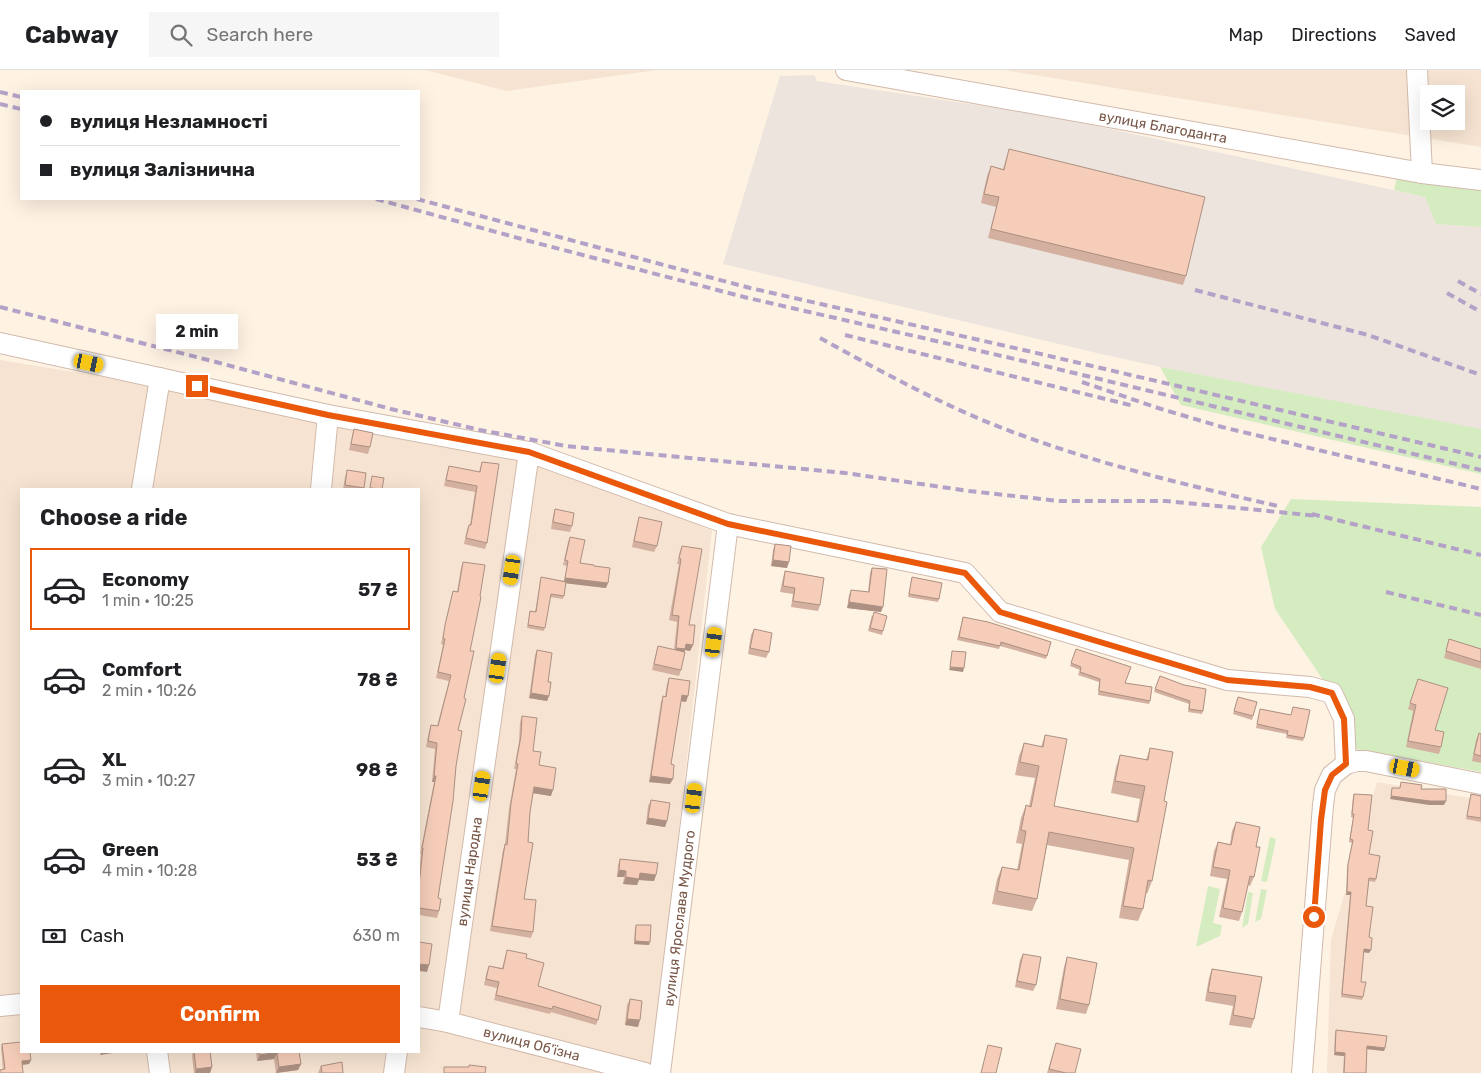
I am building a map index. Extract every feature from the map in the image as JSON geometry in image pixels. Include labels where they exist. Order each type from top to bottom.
[{"type":"street","name":"вулиця Благоданта","points":[[846,70],[1422,173],[1481,180]]},
{"type":"street","points":[[1417,70],[1422,173]]},
{"type":"street","points":[[0,344],[328,415],[529,452],[728,524],[965,573],[1000,612],[1227,680],[1310,687],[1332,693],[1344,719],[1346,764]]},
{"type":"street","points":[[142,488],[160,378]]},
{"type":"street","points":[[321,488],[328,415]]},
{"type":"street","name":"вулиця Народна","points":[[448,1022],[529,452]]},
{"type":"street","name":"вулиця Ярослава Мудрого","points":[[660,1073],[728,524]]},
{"type":"street","points":[[1302,1073],[1322,805],[1325,790],[1332,775],[1346,764],[1366,761],[1481,784]]},
{"type":"street","points":[[0,1006],[20,1004]]},
{"type":"street","name":"вулиця Об'їзна","points":[[420,1017],[448,1022],[645,1073]]},
{"type":"street","points":[[157,1053],[160,1073]]},
{"type":"street","points":[[394,1073],[397,1053]]},
{"type":"shaded area","points":[[426,70],[657,70],[506,91]]},
{"type":"shaded area","points":[[1004,70],[1481,70],[1481,147]]},
{"type":"shaded area","points":[[814,75],[817,81],[1050,116],[1425,197],[1436,224],[1481,227],[1481,433],[1424,425],[1101,354],[723,264],[780,76]]},
{"type":"shaded area","points":[[0,360],[531,447],[712,531],[654,1056],[647,1073],[0,1073]]},
{"type":"shaded area","points":[[1377,782],[1481,800],[1481,1073],[1327,1073],[1331,940]]},
{"type":"green space","points":[[1397,177],[1481,188],[1481,227],[1436,224],[1425,197],[1394,190]]},
{"type":"green space","points":[[1160,367],[1481,429],[1481,474],[1181,405]]},
{"type":"green space","points":[[1291,499],[1481,507],[1481,772],[1345,747],[1332,693],[1275,609],[1261,547]]},
{"type":"green space","points":[[1270,837],[1276,839],[1267,882],[1261,881]]},
{"type":"green space","points":[[1208,886],[1220,889],[1213,923],[1222,925],[1220,936],[1196,947]]},
{"type":"green space","points":[[1261,889],[1267,890],[1261,919],[1255,922]]},
{"type":"green space","points":[[1248,892],[1253,893],[1248,924],[1242,928]]},
{"type":"building","points":[[1009,149],[1205,197],[1186,276],[991,229],[999,197],[984,194],[991,166],[1004,170]]},
{"type":"building","points":[[354,429],[373,433],[370,447],[351,444]]},
{"type":"building","points":[[482,462],[499,464],[487,543],[466,538],[469,525],[471,525],[477,486],[446,480],[449,466],[480,472]]},
{"type":"building","points":[[347,470],[366,473],[364,488],[345,485]]},
{"type":"building","points":[[372,476],[384,478],[382,488],[370,488]]},
{"type":"building","points":[[555,509],[574,513],[572,526],[553,522]]},
{"type":"building","points":[[639,517],[662,522],[657,546],[634,541]]},
{"type":"building","points":[[570,537],[585,540],[580,563],[610,568],[608,583],[565,578],[568,561],[565,560]]},
{"type":"building","points":[[775,544],[791,546],[789,562],[773,560]]},
{"type":"building","points":[[682,546],[702,549],[689,625],[695,625],[693,645],[686,644],[685,649],[676,648],[679,616],[672,615]]},
{"type":"building","points":[[463,562],[485,565],[481,597],[470,651],[474,651],[464,698],[466,699],[458,730],[462,731],[438,898],[441,899],[439,911],[420,908],[422,848],[436,776],[434,776],[437,743],[428,741],[431,725],[438,726],[451,675],[438,672],[445,639],[443,638],[445,625],[453,591],[458,592]]},
{"type":"building","points":[[872,568],[887,569],[883,607],[849,602],[851,590],[869,592]]},
{"type":"building","points":[[785,571],[824,578],[820,605],[793,601],[795,588],[783,586]]},
{"type":"building","points":[[541,577],[566,582],[564,596],[551,594],[545,628],[528,625],[530,611],[536,612]]},
{"type":"building","points":[[912,577],[942,583],[939,599],[909,594]]},
{"type":"building","points":[[874,612],[887,616],[883,631],[870,628]]},
{"type":"building","points":[[963,617],[988,622],[1051,642],[1047,656],[1001,642],[1000,646],[959,637]]},
{"type":"building","points":[[754,629],[772,633],[769,652],[750,648]]},
{"type":"building","points":[[1449,639],[1481,649],[1481,662],[1446,651]]},
{"type":"building","points":[[658,646],[685,652],[681,670],[654,664]]},
{"type":"building","points":[[1076,649],[1131,667],[1125,683],[1152,687],[1150,701],[1099,691],[1100,679],[1080,672],[1081,667],[1071,663]]},
{"type":"building","points":[[537,650],[552,653],[548,682],[551,682],[549,696],[531,693]]},
{"type":"building","points":[[952,651],[966,652],[964,668],[950,667]]},
{"type":"building","points":[[1160,676],[1184,685],[1206,689],[1203,711],[1189,709],[1190,701],[1155,689]]},
{"type":"building","points":[[669,678],[690,681],[688,696],[682,695],[671,764],[674,765],[673,779],[651,776],[663,696],[666,697]]},
{"type":"building","points":[[1418,679],[1448,688],[1435,730],[1444,732],[1441,747],[1408,741],[1416,705],[1410,703]]},
{"type":"building","points":[[1238,697],[1257,702],[1253,716],[1234,711]]},
{"type":"building","points":[[1293,707],[1310,710],[1304,738],[1287,735],[1288,731],[1257,724],[1260,709],[1291,715]]},
{"type":"building","points":[[522,716],[537,718],[533,751],[541,752],[539,765],[556,768],[553,790],[534,787],[530,812],[528,842],[533,843],[524,899],[536,900],[533,932],[492,926],[505,844],[507,845],[511,803],[518,764],[516,763],[521,736]]},
{"type":"building","points":[[1479,733],[1481,734],[1481,756],[1474,754]]},
{"type":"building","points":[[1045,735],[1067,739],[1054,806],[1138,822],[1145,786],[1115,781],[1120,755],[1148,760],[1150,748],[1173,752],[1164,801],[1167,802],[1152,881],[1148,880],[1143,909],[1123,906],[1134,848],[1049,832],[1037,899],[997,891],[1002,867],[1019,870],[1026,831],[1021,830],[1026,805],[1031,807],[1039,766],[1020,762],[1024,743],[1043,747]]},
{"type":"building","points":[[1401,782],[1422,785],[1421,789],[1446,789],[1446,801],[1391,796],[1392,788],[1400,788]]},
{"type":"building","points":[[1354,794],[1372,795],[1368,830],[1373,831],[1369,854],[1380,856],[1376,879],[1369,878],[1366,906],[1373,907],[1369,937],[1372,938],[1371,950],[1364,949],[1361,982],[1366,982],[1363,997],[1342,994],[1351,892],[1347,892],[1348,864],[1353,840],[1350,839],[1354,814],[1352,814]]},
{"type":"building","points":[[1471,794],[1481,796],[1481,818],[1467,816]]},
{"type":"building","points":[[651,800],[670,803],[667,821],[648,818]]},
{"type":"building","points":[[1236,822],[1260,827],[1256,847],[1260,847],[1254,877],[1250,876],[1242,912],[1223,908],[1230,870],[1213,867],[1218,842],[1231,845]]},
{"type":"building","points":[[620,859],[658,863],[656,875],[640,873],[639,879],[626,877],[626,871],[619,870]]},
{"type":"building","points":[[636,925],[651,925],[650,942],[635,941]]},
{"type":"building","points":[[420,942],[432,944],[429,965],[420,964]]},
{"type":"building","points":[[507,950],[527,954],[526,958],[544,963],[538,986],[601,1006],[598,1020],[553,1006],[552,1009],[496,995],[499,982],[486,979],[489,966],[503,969]]},
{"type":"building","points":[[1023,954],[1041,957],[1036,985],[1017,981]]},
{"type":"building","points":[[1067,957],[1097,963],[1089,1005],[1060,999]]},
{"type":"building","points":[[1212,969],[1262,977],[1254,1019],[1233,1015],[1236,996],[1208,992]]},
{"type":"building","points":[[630,999],[642,1001],[640,1020],[627,1019]]},
{"type":"building","points":[[1336,1030],[1387,1036],[1385,1048],[1367,1046],[1366,1073],[1344,1073],[1345,1053],[1335,1052]]},
{"type":"building","points":[[20,1042],[20,1053],[30,1053],[31,1060],[22,1061],[23,1073],[0,1073],[0,1070],[5,1069],[2,1044]]},
{"type":"building","points":[[1056,1043],[1081,1049],[1075,1073],[1049,1069]]},
{"type":"building","points":[[988,1045],[1002,1048],[996,1073],[981,1073]]},
{"type":"building","points":[[194,1053],[210,1053],[212,1067],[196,1069]]},
{"type":"building","points":[[277,1053],[299,1053],[301,1064],[279,1067]]},
{"type":"building","points":[[342,1062],[343,1073],[322,1073],[321,1066]]},
{"type":"building","points":[[469,1065],[486,1067],[485,1073],[444,1073],[444,1067],[469,1067]]},
{"type":"railway","points":[[0,92],[20,97]]},
{"type":"railway","points":[[0,104],[20,109]]},
{"type":"railway","points":[[380,200],[748,298],[1028,362],[1481,470]]},
{"type":"railway","points":[[420,200],[750,288],[1481,457]]},
{"type":"railway","points":[[1458,281],[1481,294]]},
{"type":"railway","points":[[1195,290],[1368,335],[1481,375]]},
{"type":"railway","points":[[1447,293],[1481,312]]},
{"type":"railway","points":[[0,307],[391,409],[480,430],[566,446],[845,473],[969,491],[1059,501],[1166,501],[1319,516]]},
{"type":"railway","points":[[845,335],[1134,406]]},
{"type":"railway","points":[[820,338],[942,402],[1018,434],[1114,465],[1179,483],[1278,506]]},
{"type":"railway","points":[[1082,382],[1222,427],[1481,489]]},
{"type":"railway","points":[[1312,514],[1481,555]]},
{"type":"railway","points":[[1386,592],[1481,615]]},
{"type":"route","points":[[197,386],[328,415],[529,452],[728,524],[965,573],[1000,612],[1227,680],[1310,687],[1332,693],[1344,719],[1346,764],[1338,768],[1332,775],[1325,790],[1322,805],[1314,917]]}]
